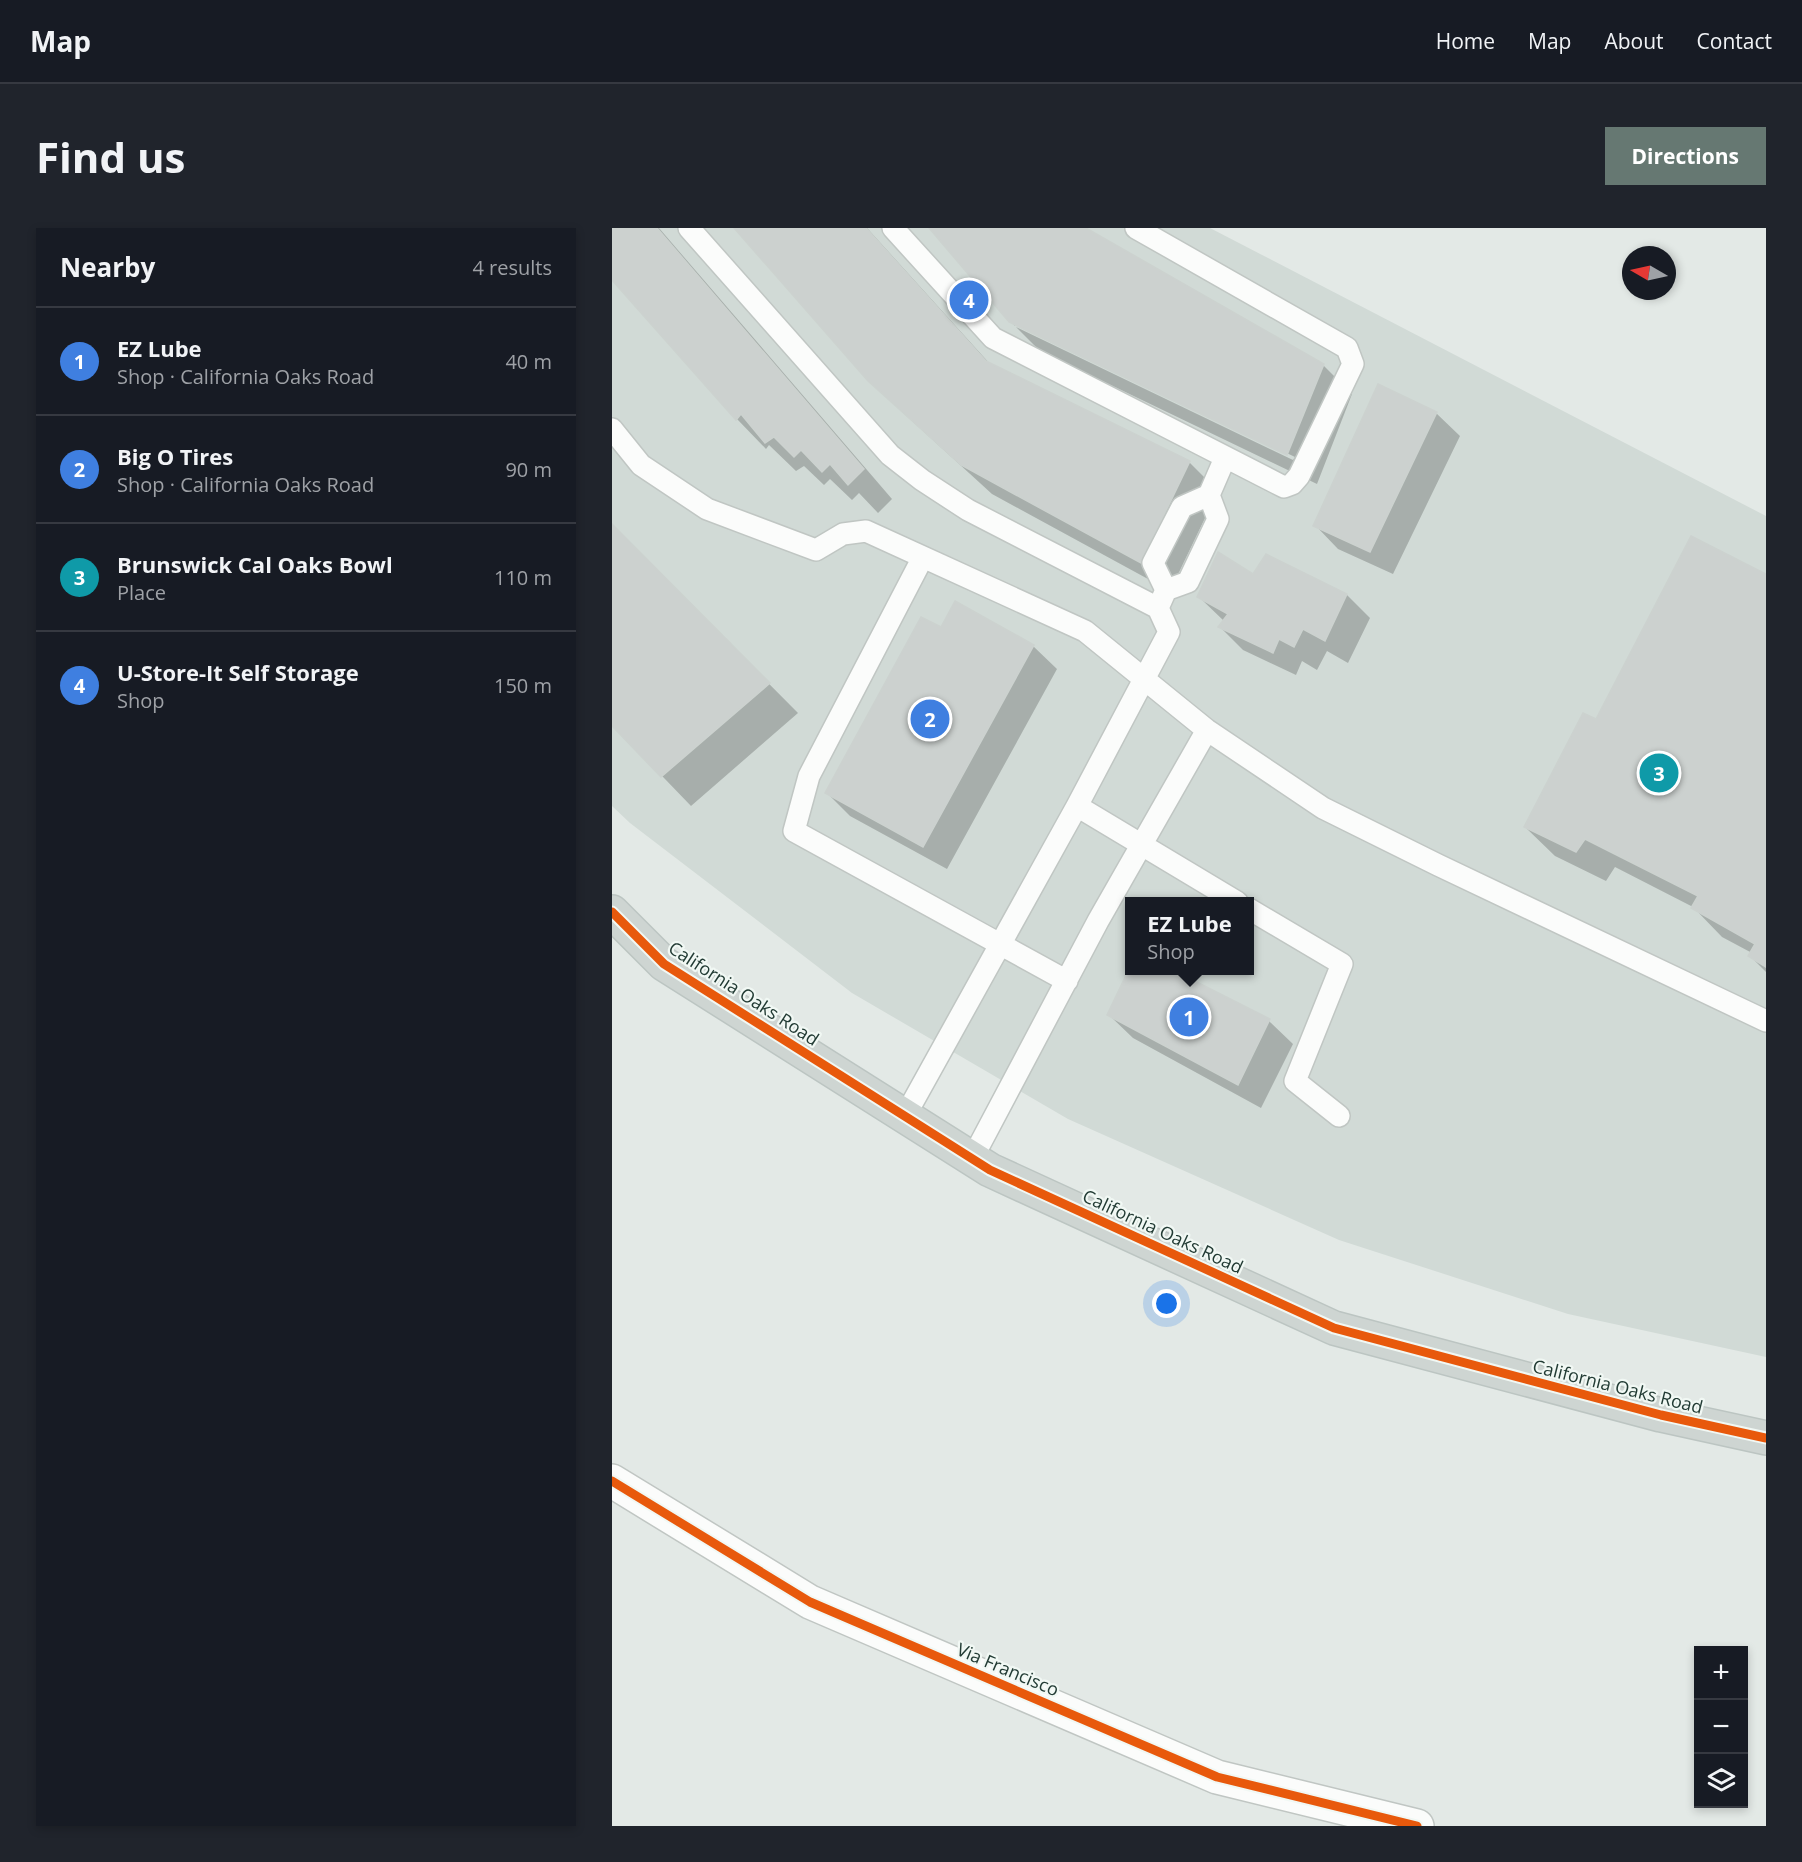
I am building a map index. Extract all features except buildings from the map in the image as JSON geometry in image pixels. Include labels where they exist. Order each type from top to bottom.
[{"type":"main road","name":"California Oaks Road","points":[[612,912],[664,964],[990,1170],[1334,1328],[1661,1415],[1766,1438]]},
{"type":"street","name":"Via Francisco","points":[[612,1481],[810,1602],[1216,1777],[1418,1826]]},
{"type":"lane","points":[[689,228],[890,455],[922,480],[968,510],[1067,559],[1162,599]]},
{"type":"lane","points":[[893,228],[993,338],[1284,487],[1292,484],[1299,476],[1353,364],[1347,348],[1136,228]]},
{"type":"lane","points":[[612,429],[641,465],[706,509],[816,550],[843,534],[866,531],[1085,631],[1207,730],[1323,808],[1766,1021]]},
{"type":"lane","points":[[905,1116],[1077,806],[1169,632],[1153,564],[1182,507],[1209,495],[1225,458]]},
{"type":"lane","points":[[1162,599],[1188,582],[1206,547],[1218,519],[1209,495]]},
{"type":"lane","points":[[922,557],[809,776],[794,831],[1067,981]]},
{"type":"lane","points":[[972,1159],[1098,921],[1207,730]]},
{"type":"lane","points":[[1077,806],[1228,897]]},
{"type":"lane","points":[[1254,912],[1342,964],[1295,1081],[1339,1116]]},
{"type":"shaded area","points":[[612,228],[1210,228],[1766,516],[1766,1357],[1568,1314],[1339,1240],[1068,1119],[852,993],[630,823],[612,806]]},
{"type":"cycle path","points":[[612,912],[664,964],[990,1170],[1334,1328],[1661,1415],[1766,1438]]},
{"type":"cycle path","points":[[612,1481],[810,1602],[1217,1777],[1417,1826]]},
{"type":"place","name":"U-Store-It Self Storage","points":[[969,300]]},
{"type":"place","name":"Big O Tires","points":[[930,719]]},
{"type":"place","name":"Brunswick Cal Oaks Bowl","points":[[1659,773]]},
{"type":"place","name":"EZ Lube","points":[[1189,1017]]}]
